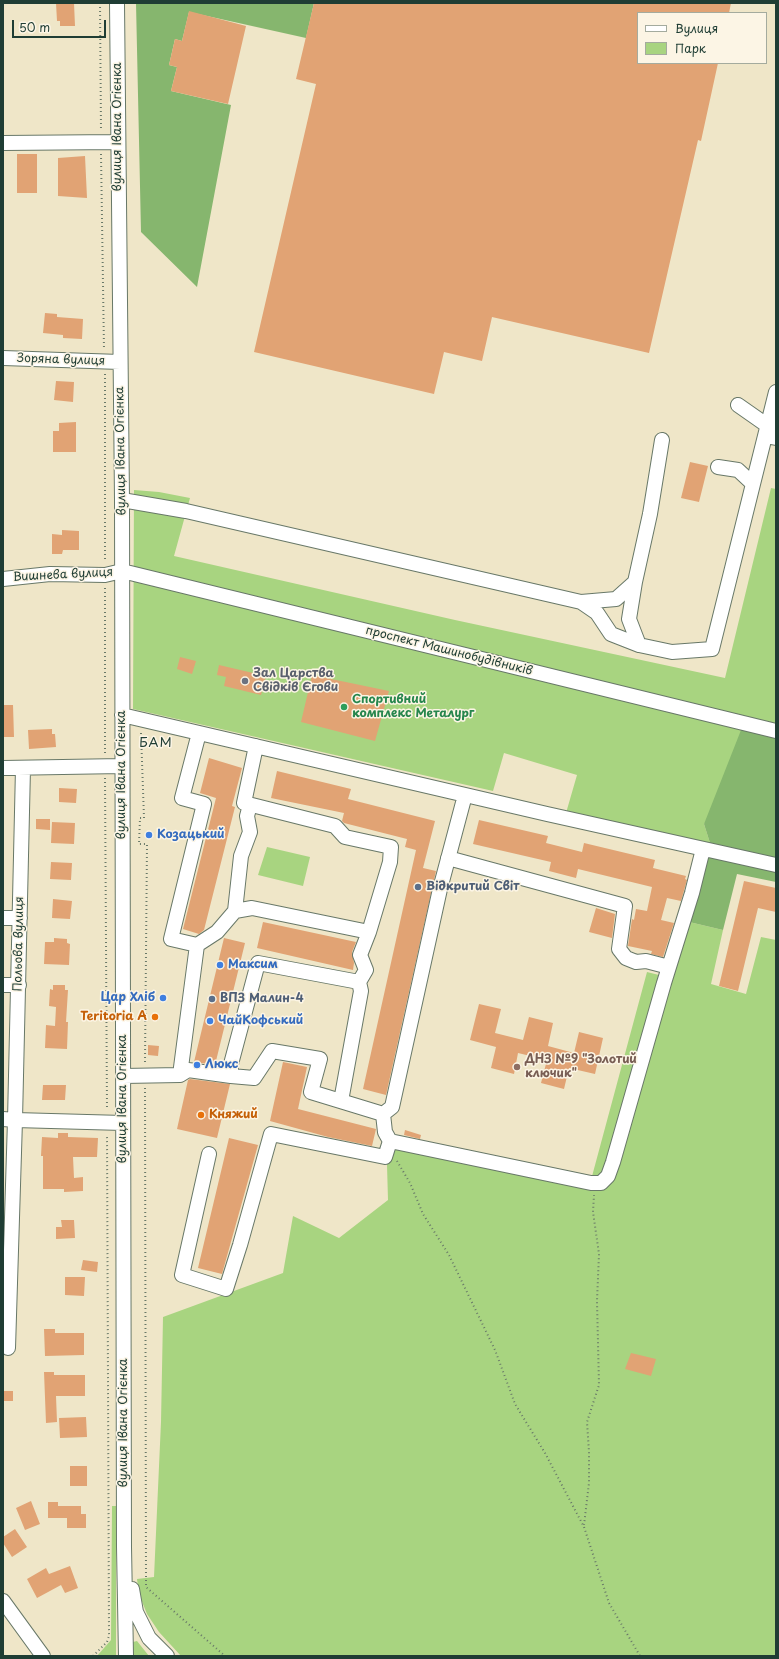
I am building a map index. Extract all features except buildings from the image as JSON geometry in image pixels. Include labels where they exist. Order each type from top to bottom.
[{"type":"street","name":"вулиця Івана Огієнка","points":[[117,3],[122,500],[124,1547]]},
{"type":"street","points":[[3,143],[118,142]]},
{"type":"street","name":"Зоряна вулиця","points":[[3,358],[120,362]]},
{"type":"street","points":[[581,602],[597,613],[611,634],[639,645],[672,652],[712,649],[776,392]]},
{"type":"street","points":[[738,405],[768,426],[771,437],[776,438]]},
{"type":"street","points":[[639,645],[629,619],[635,582],[650,514],[662,440]]},
{"type":"street","points":[[718,468],[738,470],[753,484]]},
{"type":"street","points":[[122,500],[186,511],[581,602],[616,599],[635,582]]},
{"type":"street","name":"Вишнева вулиця","points":[[3,579],[50,574],[105,575],[122,571]]},
{"type":"street","name":"проспект Машинобудівників","points":[[122,571],[776,731]]},
{"type":"street","points":[[122,715],[465,795],[776,865]]},
{"type":"street","points":[[199,733],[182,798],[204,804],[171,939],[197,945],[217,932],[235,911],[241,856],[250,832],[247,816],[250,805]]},
{"type":"street","points":[[256,746],[244,803],[335,826],[345,837],[391,847],[390,862],[369,932],[360,955],[366,970],[359,982],[361,991],[341,1101]]},
{"type":"street","points":[[3,768],[122,766]]},
{"type":"street","name":"Польова вулиця","points":[[8,1348],[9,1120],[19,985],[23,768]]},
{"type":"street","points":[[383,1114],[392,1107],[448,858],[465,795]]},
{"type":"street","points":[[390,1141],[591,1183],[601,1183],[608,1176],[613,1162],[669,967],[692,893],[703,849]]},
{"type":"street","points":[[448,858],[626,906],[619,949],[626,958],[636,962],[646,961],[669,967]]},
{"type":"street","points":[[235,911],[252,908],[369,932]]},
{"type":"street","points":[[3,918],[20,918]]},
{"type":"street","points":[[180,1075],[197,945]]},
{"type":"street","points":[[231,1076],[230,1064],[258,962],[359,982]]},
{"type":"street","points":[[3,985],[19,985]]},
{"type":"street","points":[[123,1076],[180,1075],[188,1070],[254,1078],[272,1051],[320,1059],[312,1092],[383,1114]]},
{"type":"street","points":[[210,1154],[182,1275],[226,1289],[271,1134],[385,1157],[390,1141],[385,1132],[383,1114]]},
{"type":"street","points":[[9,1120],[123,1123]]},
{"type":"street","points":[[124,1547],[126,1656]]},
{"type":"street","points":[[124,1547],[136,1612],[149,1638],[166,1656]]},
{"type":"street","points":[[3,1601],[43,1654]]},
{"type":"path","points":[[93,1656],[107,1642],[109,1636],[105,766],[105,361],[100,3]]},
{"type":"path","points":[[141,720],[144,818],[140,818],[139,844],[147,844],[144,1076],[146,1588],[225,1656]]},
{"type":"path","points":[[390,1141],[391,1150],[410,1183],[423,1214],[449,1255],[495,1350],[515,1404],[545,1453],[584,1527],[609,1603],[640,1656]]},
{"type":"path","points":[[584,1527],[589,1483],[590,1452],[587,1422],[599,1385],[597,1301],[599,1254],[593,1212],[595,1189],[601,1183]]},
{"type":"green space","points":[[136,3],[314,3],[306,38],[189,12],[182,41],[175,39],[169,65],[177,67],[171,91],[231,105],[197,287],[141,232]]},
{"type":"green space","points":[[771,488],[776,489],[776,736],[704,824],[710,843],[566,813],[577,775],[504,753],[493,791],[133,709],[134,490],[159,492],[190,498],[174,556],[455,620],[725,678]]},
{"type":"green space","points":[[743,725],[776,736],[776,882],[737,874],[723,930],[685,921],[710,843],[704,824]]},
{"type":"green space","points":[[267,847],[310,857],[303,886],[258,875]]},
{"type":"green space","points":[[685,921],[723,930],[711,984],[746,994],[761,937],[776,940],[776,1656],[181,1656],[159,1632],[147,1614],[139,1594],[137,1579],[154,1577],[161,1422],[163,1317],[283,1273],[293,1216],[339,1238],[388,1200],[387,1165],[391,1144],[591,1180],[647,972],[667,977]]},
{"type":"green space","points":[[112,1506],[116,1506],[116,1656],[97,1656],[111,1640]]},
{"type":"green space","points":[[137,1641],[149,1656],[133,1656],[133,1642]]},
{"type":"place","name":"Зал Царства Свідків Єгови","points":[[245,681]]},
{"type":"place","name":"Спортивний комплекс Металург","points":[[344,707]]},
{"type":"place","name":"Козацький","points":[[149,835]]},
{"type":"place","name":"Відкритий Світ","points":[[418,887]]},
{"type":"place","name":"Максим","points":[[220,965]]},
{"type":"place","name":"Цар Хліб","points":[[163,998]]},
{"type":"place","name":"ВПЗ Малин-4","points":[[212,999]]},
{"type":"place","name":"Teritoria A","points":[[155,1017]]},
{"type":"place","name":"ЧайКофський","points":[[210,1021]]},
{"type":"place","name":"Люкс","points":[[197,1065]]},
{"type":"place","name":"ДНЗ №9 \"Золотий ключик\"","points":[[517,1067]]},
{"type":"place","name":"Княжий","points":[[201,1115]]},
{"type":"district","name":"БАМ","points":[[156,743]]}]
